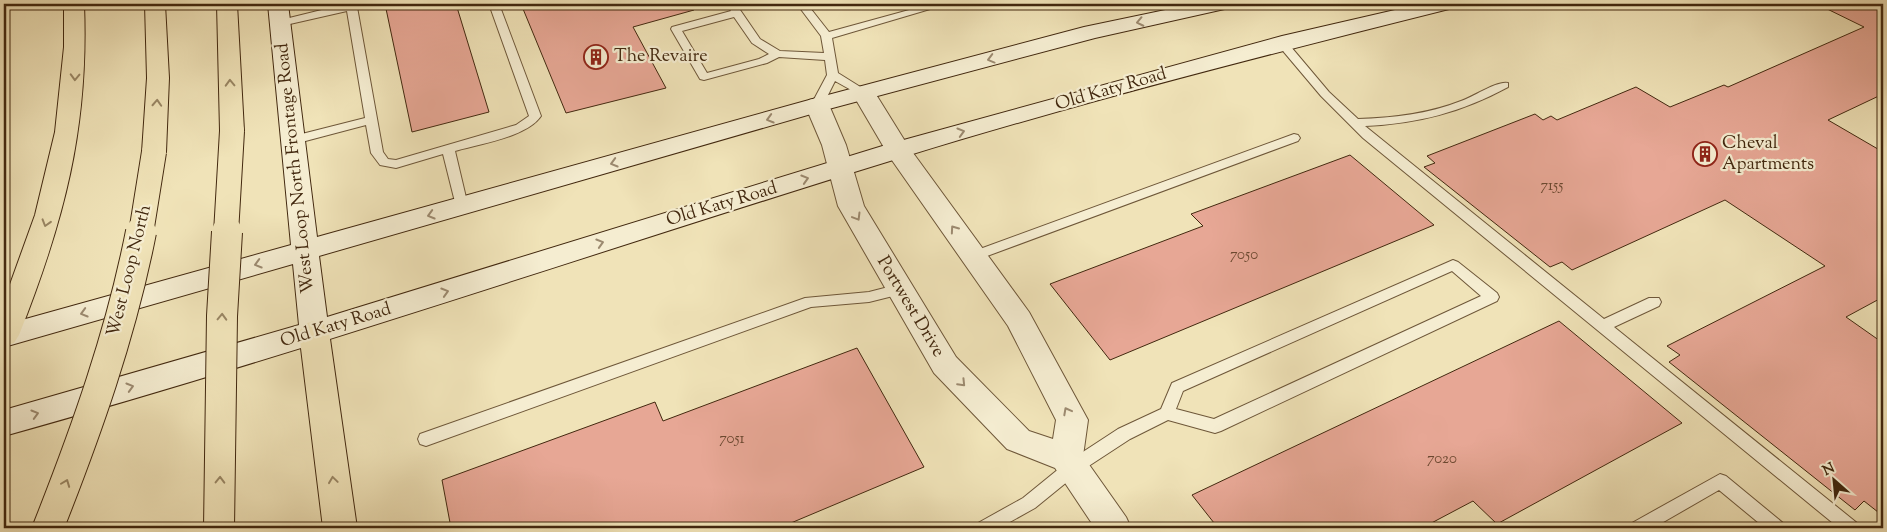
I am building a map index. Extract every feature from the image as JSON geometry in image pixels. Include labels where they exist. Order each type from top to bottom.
[{"type":"highway","points":[[4,335],[36,256],[60,176],[74,96],[74,4]]},
{"type":"highway","name":"West Loop North","points":[[48,528],[76,458],[116,331],[140,238],[154,152],[158,78],[155,4]]},
{"type":"highway","points":[[220,528],[222,316],[232,131],[227,4]]},
{"type":"highway","points":[[314,332],[340,528]]},
{"type":"main road","points":[[4,335],[817,105],[1092,32],[1222,4]]},
{"type":"main road","name":"Old Katy Road","points":[[4,423],[314,332],[898,150],[1282,43],[1446,4]]},
{"type":"main road","name":"West Loop North Frontage Road","points":[[280,13],[314,332]]},
{"type":"main road","points":[[864,93],[898,150],[1019,320],[1072,420],[1069,463],[1114,528]]},
{"type":"main road","name":"Portwest Drive","points":[[817,105],[840,168],[851,206],[945,365],[1018,440],[1069,463]]},
{"type":"lane","points":[[280,13],[351,5],[376,152],[384,162],[396,164],[520,128],[531,122],[536,116],[494,4]]},
{"type":"lane","points":[[802,4],[826,36],[833,75],[817,105]]},
{"type":"lane","points":[[826,36],[942,4]]},
{"type":"lane","points":[[776,54],[763,61],[704,77],[676,29],[734,8],[756,41],[776,54],[830,57]]},
{"type":"lane","points":[[1282,43],[1325,94],[1355,123],[1851,528]]},
{"type":"lane","points":[[833,75],[864,93]]},
{"type":"lane","points":[[1355,123],[1432,116],[1479,99],[1504,85]]},
{"type":"lane","points":[[294,140],[371,120]]},
{"type":"lane","points":[[974,256],[1029,234],[1294,138]]},
{"type":"lane","points":[[448,150],[462,206]]},
{"type":"lane","points":[[984,528],[1029,503],[1069,463],[1167,413],[1216,426],[1492,297],[1453,265],[1177,387],[1167,413]]},
{"type":"lane","points":[[426,439],[810,302],[869,297],[900,289]]},
{"type":"lane","points":[[1603,326],[1654,302]]},
{"type":"lane","points":[[1638,528],[1720,481],[1777,528]]},
{"type":"building","points":[[385,4],[456,4],[489,112],[412,132]]},
{"type":"building","name":"The Revaire","points":[[521,4],[693,4],[694,10],[633,27],[666,88],[566,113]]},
{"type":"building","points":[[1817,4],[1883,4],[1883,94],[1828,120],[1883,152],[1883,297],[1846,317],[1883,343],[1883,516],[1864,501],[1855,510],[1669,362],[1680,355],[1667,346],[1825,266],[1725,200],[1572,270],[1562,262],[1550,267],[1424,167],[1435,163],[1427,156],[1535,114],[1543,120],[1551,116],[1557,120],[1636,87],[1670,107],[1724,85],[1728,87],[1864,27]]},
{"type":"building","points":[[1350,155],[1434,225],[1110,360],[1050,284],[1203,226],[1191,214]]},
{"type":"building","points":[[1559,321],[1682,423],[1497,524],[1473,501],[1422,528],[1218,528],[1192,495]]},
{"type":"building","points":[[857,348],[924,467],[779,528],[451,528],[442,480],[655,402],[663,421]]},
{"type":"place","name":"The Revaire","points":[[596,57]]},
{"type":"place","name":"Cheval Apartments","points":[[1705,154]]}]
